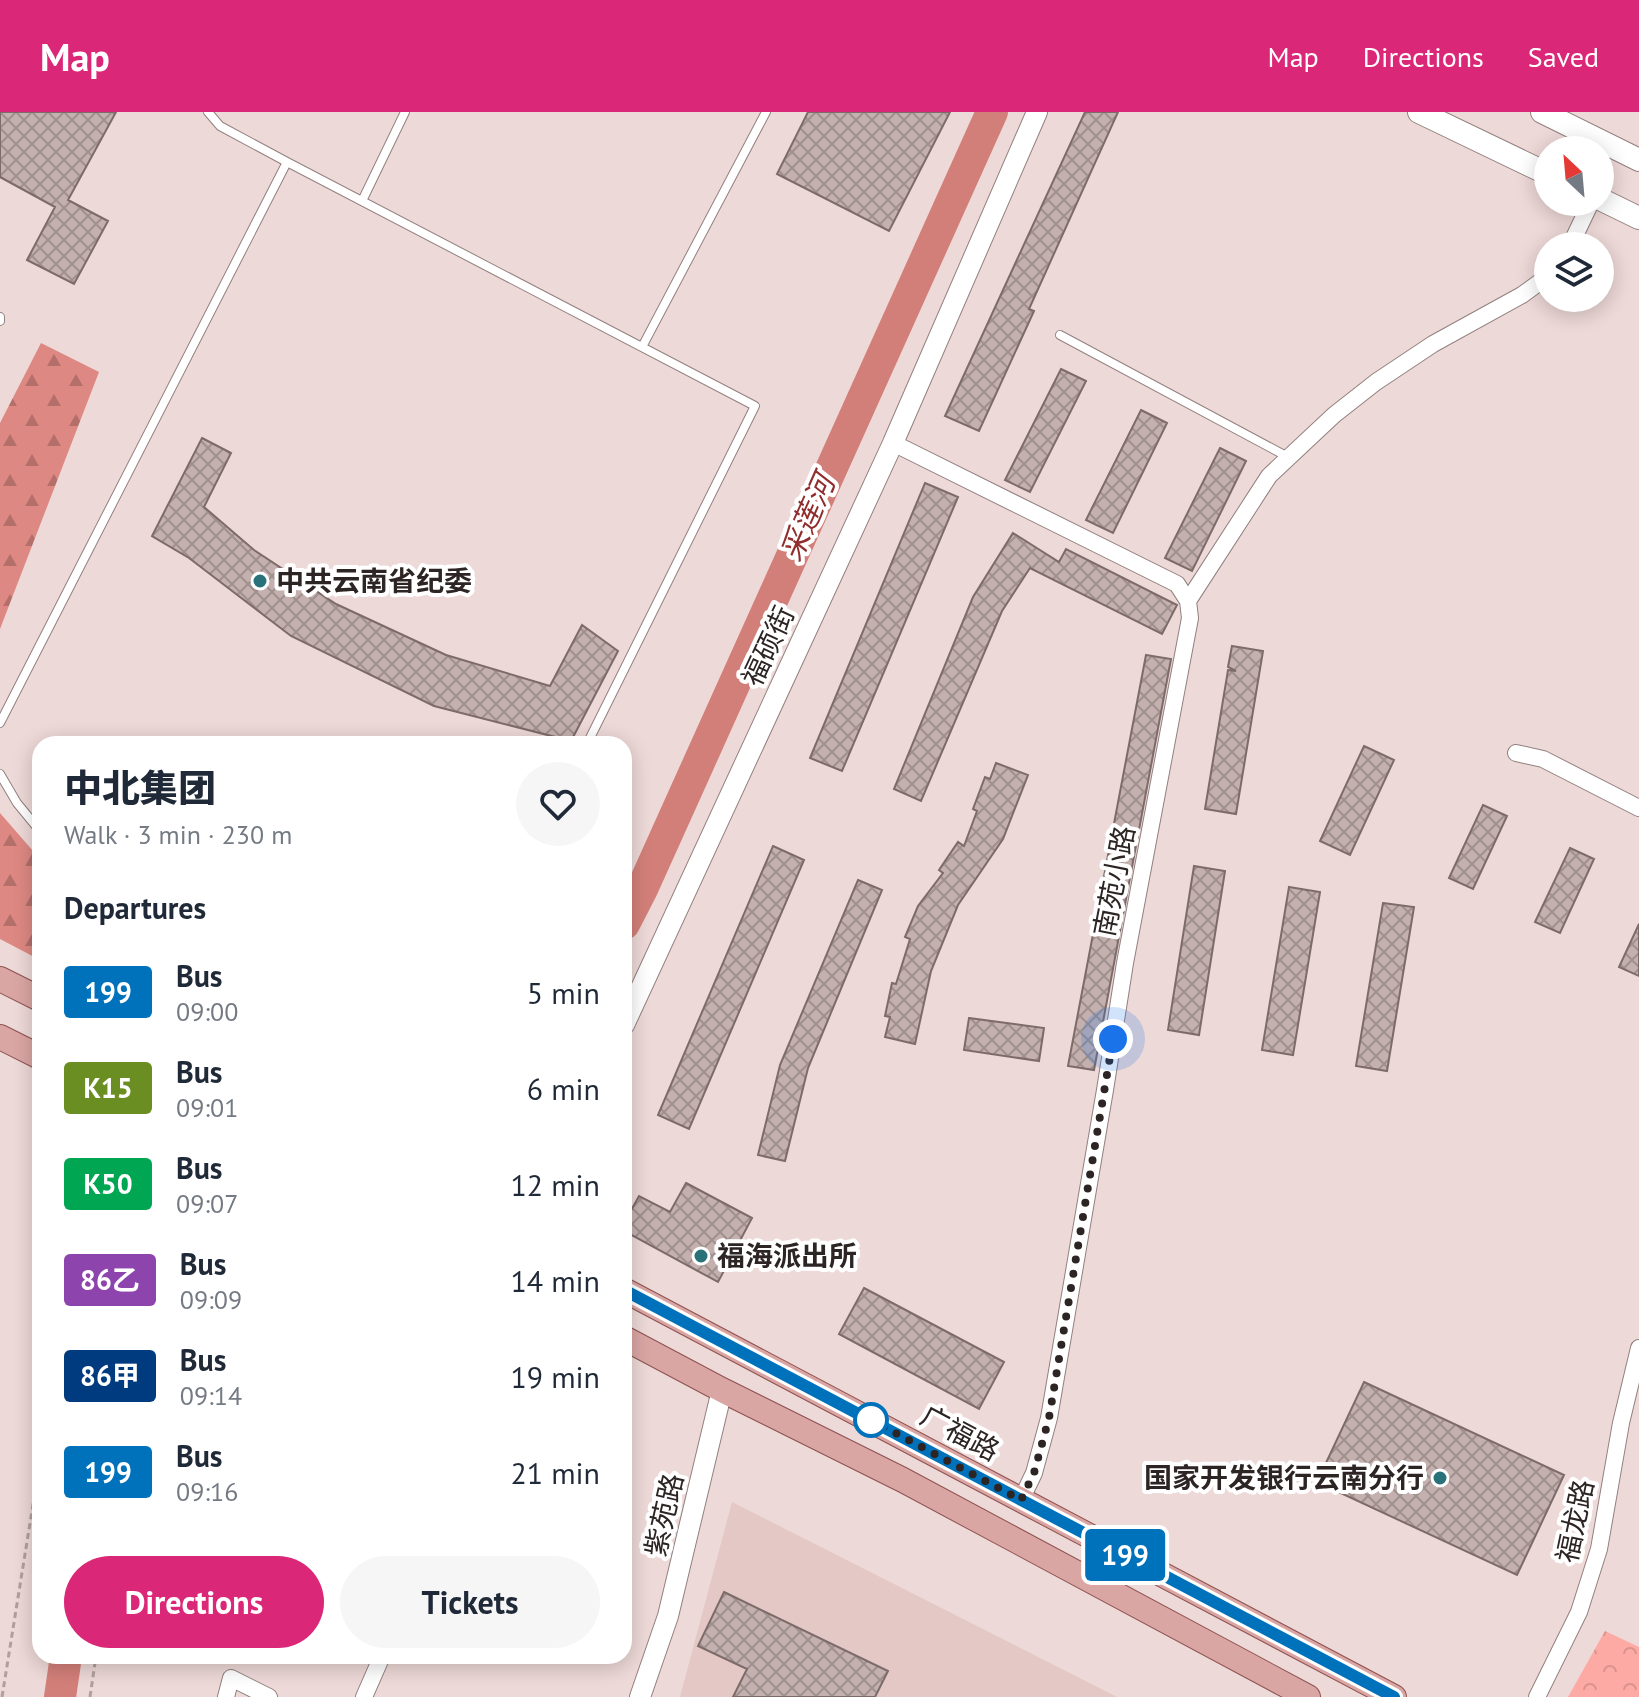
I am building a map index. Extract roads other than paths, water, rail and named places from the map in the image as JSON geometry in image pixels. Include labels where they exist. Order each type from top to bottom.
[{"type":"main road","points":[[1419,112],[1534,167]]},
{"type":"main road","points":[[1542,112],[1639,160]]},
{"type":"main road","points":[[1614,206],[1639,218]]},
{"type":"main road","points":[[0,979],[32,995]]},
{"type":"main road","points":[[0,1037],[32,1053]]},
{"type":"main road","name":"广福路","points":[[632,1294],[1394,1697]]},
{"type":"main road","points":[[632,1342],[903,1480],[1308,1697]]},
{"type":"street","name":"福硕街","points":[[632,1008],[893,443],[1037,112]]},
{"type":"street","points":[[893,443],[1177,584],[1188,601],[1269,476],[1288,457],[1376,382],[1433,344],[1534,286]]},
{"type":"street","name":"南苑小路","points":[[1021,1500],[1034,1473],[1049,1418],[1125,963],[1190,618],[1188,601]]},
{"type":"street","points":[[1516,753],[1543,759],[1639,808]]},
{"type":"street","name":"福龙路","points":[[1537,1697],[1579,1612],[1599,1549],[1621,1423],[1639,1348]]},
{"type":"street","name":"紫苑路","points":[[640,1697],[668,1616],[722,1390]]},
{"type":"street","points":[[364,1697],[378,1664]]},
{"type":"street","points":[[226,1697],[231,1678],[269,1697]]},
{"type":"lane","points":[[208,112],[220,126],[755,406],[591,736]]},
{"type":"lane","points":[[362,201],[405,112]]},
{"type":"lane","points":[[642,347],[766,112]]},
{"type":"lane","points":[[0,723],[287,162]]},
{"type":"lane","points":[[1060,335],[1288,457]]},
{"type":"lane","points":[[0,774],[32,821]]},
{"type":"waterway","name":"采莲河","points":[[632,908],[992,112]]},
{"type":"waterway","name":"采莲河","points":[[60,1697],[65,1664]]},
{"type":"place","name":"中共云南省纪委","points":[[260,581]]},
{"type":"place","name":"福海派出所","points":[[701,1256]]},
{"type":"place","name":"国家开发银行云南分行","points":[[1440,1478]]}]
